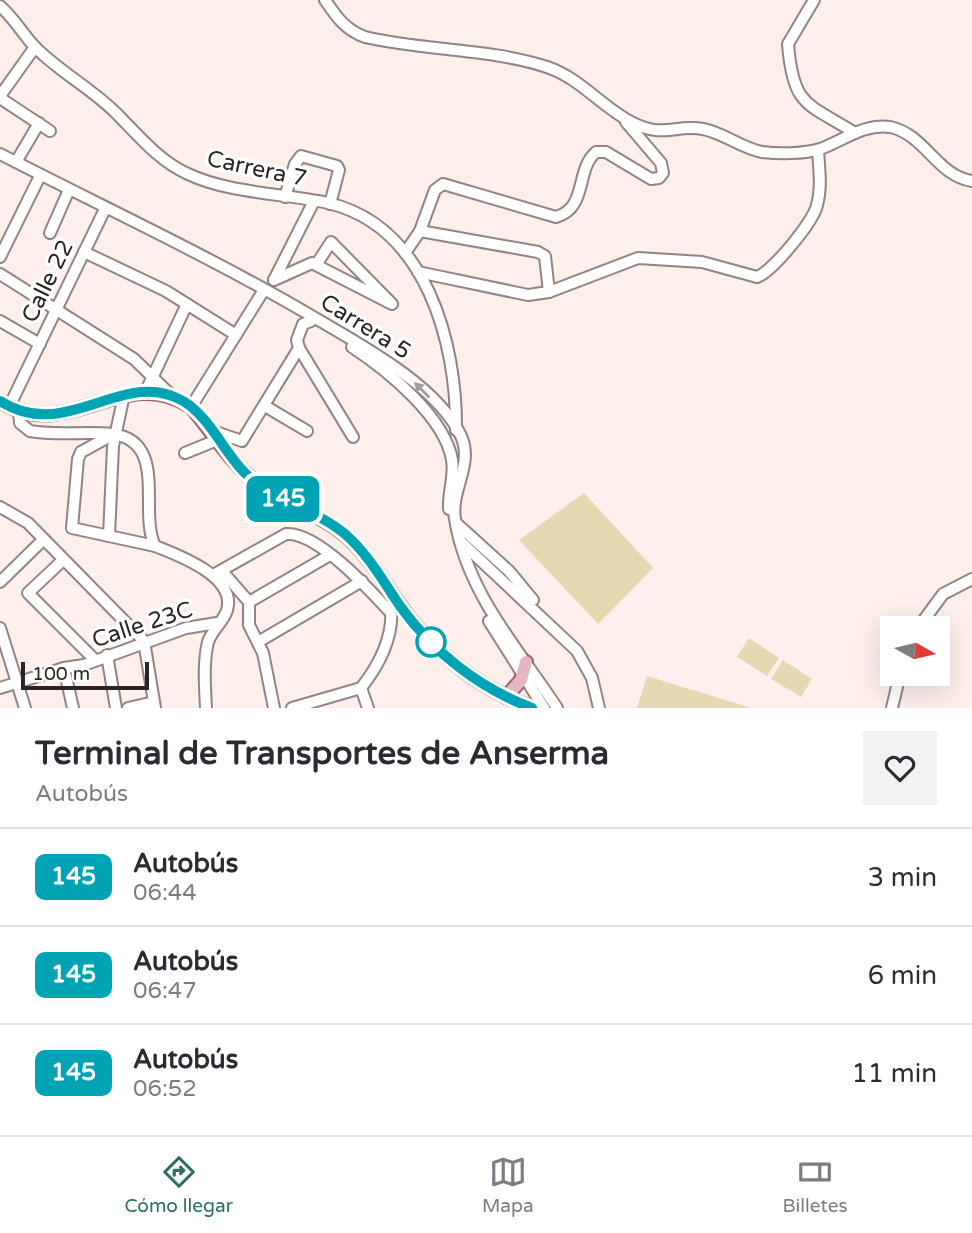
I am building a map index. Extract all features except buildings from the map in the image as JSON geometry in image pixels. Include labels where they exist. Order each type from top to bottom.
[{"type":"main road","points":[[10,406],[53,417],[124,395],[145,393],[173,397],[191,407],[241,469],[262,487],[345,534],[373,565],[412,622],[440,651],[472,676],[506,697],[533,708]]},
{"type":"main road","points":[[506,697],[523,676],[526,662]]},
{"type":"street","points":[[324,0],[339,21],[354,33],[404,46],[444,49],[545,66],[566,76],[622,118],[648,130],[702,128],[760,151],[818,149],[855,133],[883,126],[894,128],[928,150],[950,173],[972,181]]},
{"type":"street","points":[[814,0],[788,44],[796,88],[806,105],[855,133]]},
{"type":"street","name":"Carrera 7","points":[[0,6],[14,19],[35,47],[95,93],[173,166],[204,180],[330,204],[383,229],[418,272],[445,332],[455,386],[456,430]]},
{"type":"street","points":[[35,47],[0,97],[50,131]]},
{"type":"street","points":[[405,253],[420,231],[437,187],[451,186],[556,217],[568,213],[576,202],[593,154],[606,152],[651,178],[661,176],[664,169],[661,163],[622,118]]},
{"type":"street","points":[[16,162],[39,123]]},
{"type":"street","points":[[418,272],[528,295],[549,292],[638,258],[702,262],[748,276],[764,274],[814,214],[820,184],[818,149]]},
{"type":"street","name":"Carrera 5","points":[[0,154],[265,292],[379,355],[419,386],[462,437],[464,465],[456,501],[456,523],[479,593],[556,708]]},
{"type":"street","points":[[285,197],[301,156],[337,166],[339,170],[330,204]]},
{"type":"street","name":"Carrera 5","points":[[0,161],[68,192],[265,292],[366,356],[414,398],[441,430],[452,460],[448,502],[456,551],[470,589],[544,708]]},
{"type":"street","points":[[1,254],[38,180]]},
{"type":"street","points":[[50,233],[68,192]]},
{"type":"street","points":[[191,407],[274,280],[314,201]]},
{"type":"street","name":"Calle 22","points":[[10,406],[104,211]]},
{"type":"street","points":[[420,231],[528,250],[545,256],[549,292]]},
{"type":"street","points":[[274,280],[312,262],[316,265],[352,285],[392,304],[331,242],[316,265]]},
{"type":"street","points":[[84,252],[187,303],[236,335]]},
{"type":"street","points":[[0,274],[134,359],[173,397]]},
{"type":"street","points":[[145,393],[187,303]]},
{"type":"street","points":[[0,321],[40,344]]},
{"type":"street","points":[[185,453],[214,435],[242,442],[265,406],[298,344],[303,324],[311,321]]},
{"type":"street","points":[[298,344],[353,436]]},
{"type":"street","points":[[109,536],[115,434],[124,395]]},
{"type":"street","points":[[10,406],[20,424],[30,431],[115,434],[134,443],[145,457],[149,471],[151,538],[155,545]]},
{"type":"street","points":[[265,406],[307,431]]},
{"type":"street","points":[[115,434],[81,452],[74,483],[72,528],[155,545],[218,573],[249,602],[250,625],[258,642],[274,708]]},
{"type":"street","points":[[2,512],[28,523],[62,561],[144,641],[155,705],[128,708]]},
{"type":"street","points":[[456,523],[509,571],[551,629]]},
{"type":"street","points":[[218,573],[286,534],[296,533],[330,555],[362,581],[391,613]]},
{"type":"street","points":[[0,582],[43,540]]},
{"type":"street","points":[[460,541],[504,579],[551,629],[567,639],[586,664],[599,708]]},
{"type":"street","points":[[249,602],[330,555]]},
{"type":"street","points":[[62,561],[28,593],[95,660]]},
{"type":"street","points":[[206,708],[205,663],[208,644],[217,623],[227,612],[228,604],[218,573]]},
{"type":"street","points":[[927,616],[943,594],[972,579]]},
{"type":"street","points":[[258,642],[362,581]]},
{"type":"street","points":[[292,708],[361,688],[383,654],[391,613],[389,589]]},
{"type":"street","name":"Calle 23C","points":[[0,688],[95,660],[186,628],[217,623]]},
{"type":"street","points":[[0,628],[25,708]]},
{"type":"street","points":[[107,655],[116,708]]},
{"type":"street","points":[[64,668],[73,708]]},
{"type":"street","points":[[892,708],[897,686]]},
{"type":"street","points":[[361,688],[368,708]]},
{"type":"shaded area","points":[[584,493],[653,568],[598,624],[519,540]]},
{"type":"shaded area","points":[[749,638],[779,658],[767,676],[737,657]]},
{"type":"shaded area","points":[[783,660],[812,679],[801,697],[771,679]]},
{"type":"shaded area","points":[[647,676],[751,708],[637,708]]},
{"type":"bus line","name":"145","points":[[0,401],[9,407],[53,417],[124,395],[157,394],[181,400],[204,421],[246,474],[262,487],[345,534],[373,565],[412,622],[440,651],[489,687],[532,708]]}]
